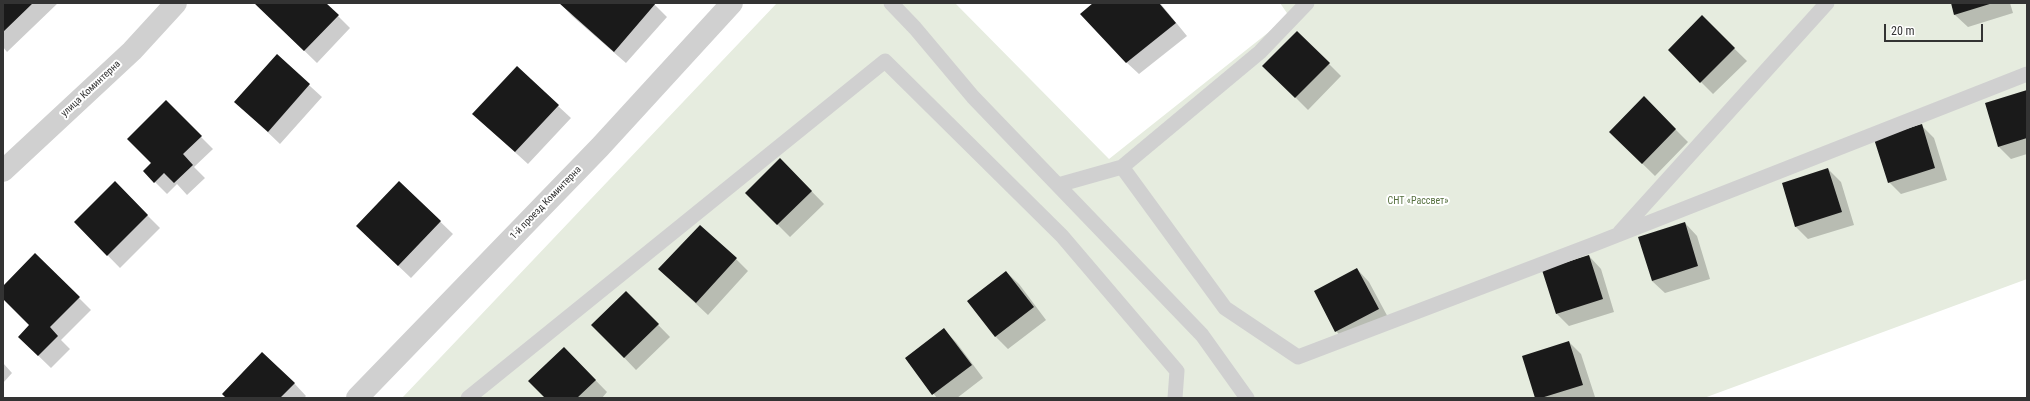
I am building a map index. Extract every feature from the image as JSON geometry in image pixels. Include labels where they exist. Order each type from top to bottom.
[{"type":"street","name":"улица Коминтерна","points":[[3,171],[132,51],[176,3]]},
{"type":"street","name":"1-й проезд Коминтерна","points":[[357,398],[600,147],[732,3]]},
{"type":"lane","points":[[891,3],[916,28],[973,97],[1202,335],[1246,398]]},
{"type":"lane","points":[[1058,185],[1122,167],[1260,52],[1307,3]]},
{"type":"lane","points":[[1617,235],[1828,3]]},
{"type":"lane","points":[[468,398],[885,61],[1062,236],[1177,370],[1175,398]]},
{"type":"lane","points":[[1122,167],[1225,308],[1298,357],[1617,235],[2027,74]]},
{"type":"green space","name":"СНТ «Рассвет»","points":[[777,3],[955,3],[1109,159],[1289,16],[1280,3],[2027,3],[2027,279],[1704,398],[402,398]]},
{"type":"building","points":[[3,3],[33,3],[3,32]]},
{"type":"building","points":[[254,3],[326,3],[339,15],[304,51]]},
{"type":"building","points":[[559,3],[656,3],[614,52]]},
{"type":"building","points":[[1093,3],[1159,3],[1176,23],[1126,63],[1080,14]]},
{"type":"building","points":[[1951,3],[1993,3],[1954,15]]},
{"type":"building","points":[[1702,15],[1735,48],[1700,83],[1668,50]]},
{"type":"building","points":[[1297,31],[1330,63],[1295,98],[1262,66]]},
{"type":"building","points":[[277,54],[310,84],[268,132],[234,102]]},
{"type":"building","points":[[517,66],[559,105],[515,152],[472,114]]},
{"type":"building","points":[[2027,90],[2027,138],[1998,147],[1985,103]]},
{"type":"building","points":[[1644,96],[1676,129],[1642,164],[1609,132]]},
{"type":"building","points":[[166,100],[202,136],[183,154],[193,165],[174,183],[164,173],[154,183],[143,171],[151,163],[127,139]]},
{"type":"building","points":[[1922,124],[1935,168],[1888,183],[1874,139]]},
{"type":"building","points":[[780,158],[812,191],[777,225],[745,193]]},
{"type":"building","points":[[1828,168],[1842,212],[1795,227],[1782,183]]},
{"type":"building","points":[[115,181],[148,215],[107,256],[74,222]]},
{"type":"building","points":[[399,181],[441,221],[398,266],[356,226]]},
{"type":"building","points":[[1685,222],[1698,266],[1652,281],[1638,237]]},
{"type":"building","points":[[700,225],[737,258],[696,303],[658,269]]},
{"type":"building","points":[[35,253],[80,297],[50,327],[58,336],[38,356],[18,337],[29,325],[3,299],[3,286]]},
{"type":"building","points":[[1589,255],[1603,299],[1556,314],[1542,270]]},
{"type":"building","points":[[1357,268],[1379,309],[1335,332],[1314,291]]},
{"type":"building","points":[[1006,271],[1034,307],[995,337],[967,301]]},
{"type":"building","points":[[626,291],[659,324],[624,358],[591,325]]},
{"type":"building","points":[[944,328],[972,365],[932,395],[905,358]]},
{"type":"building","points":[[1569,341],[1583,385],[1541,398],[1535,398],[1522,356]]},
{"type":"building","points":[[564,347],[596,380],[577,398],[545,398],[528,381]]},
{"type":"building","points":[[262,352],[295,383],[280,398],[226,398],[222,394]]}]
